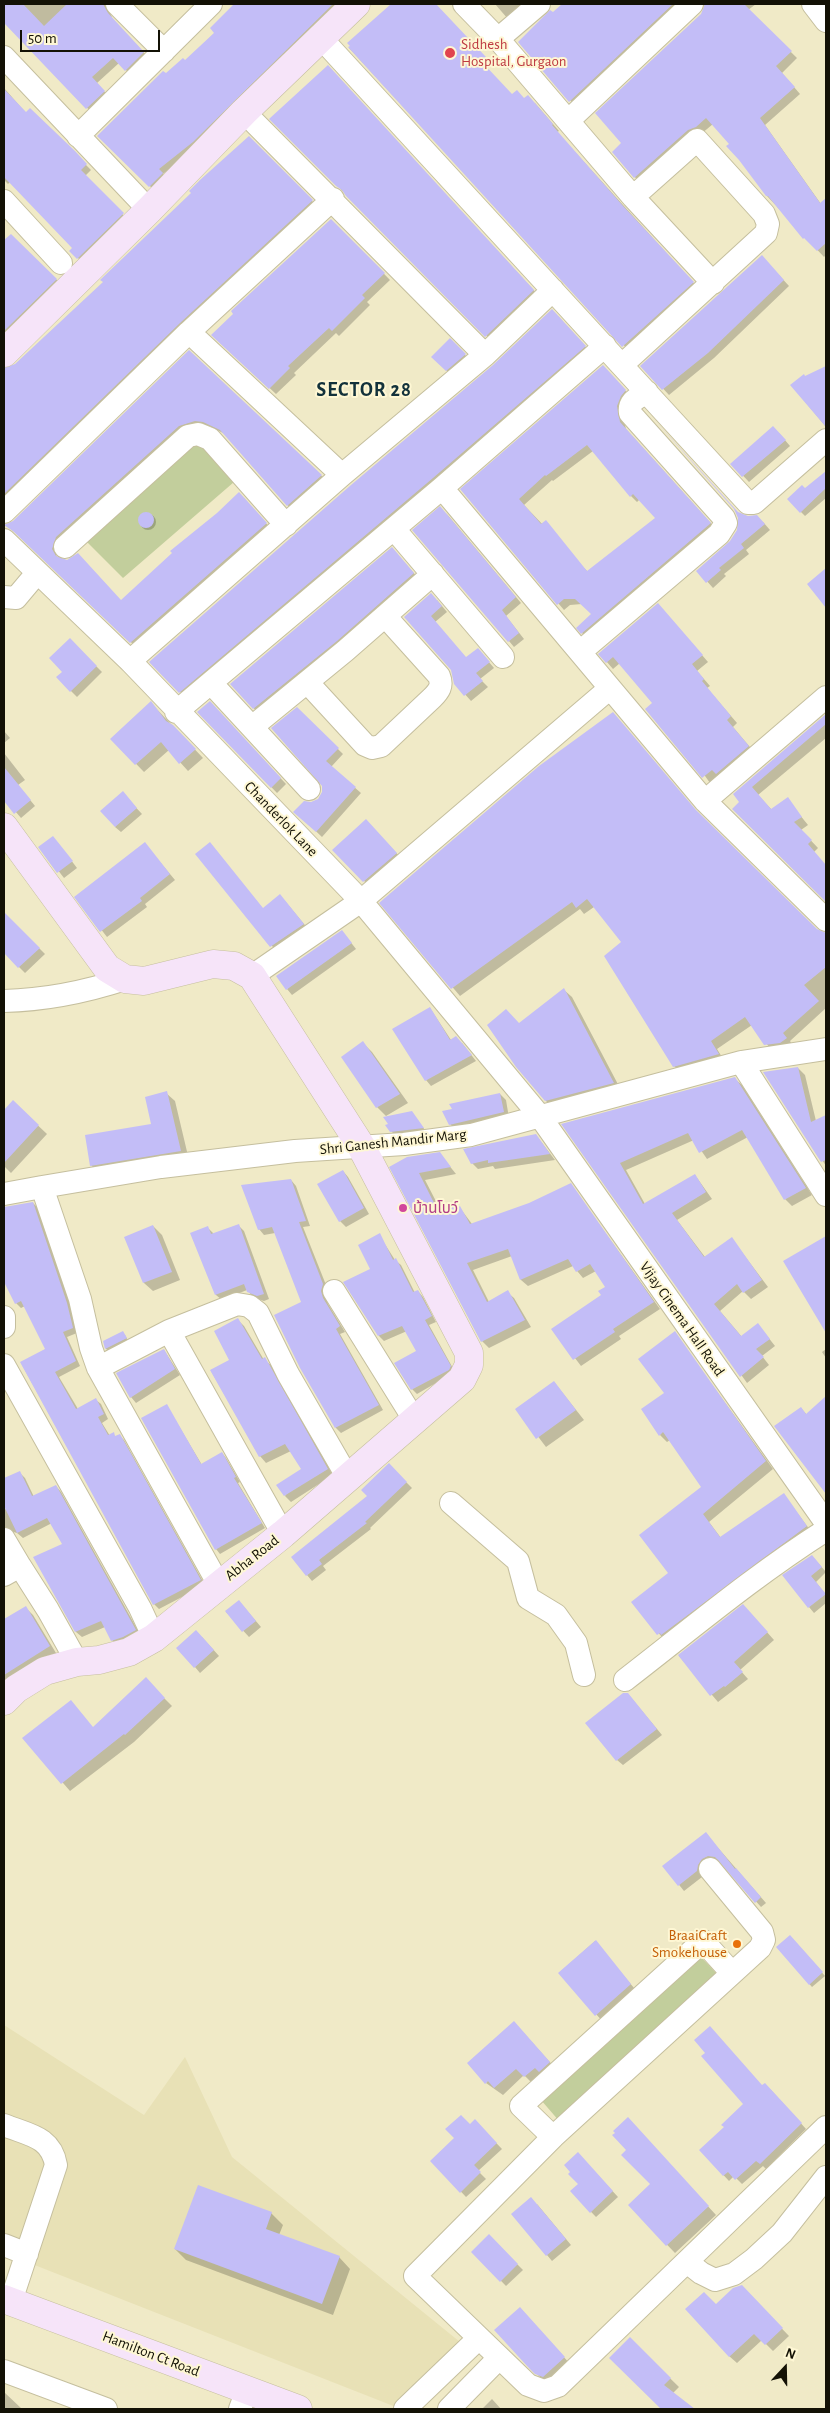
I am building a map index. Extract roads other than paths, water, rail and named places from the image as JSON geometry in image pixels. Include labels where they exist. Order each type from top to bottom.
[{"type":"street","points":[[117,4],[164,51]]},
{"type":"street","points":[[78,136],[211,4]]},
{"type":"street","points":[[4,353],[149,210],[244,112],[356,4]]},
{"type":"street","points":[[464,4],[498,40],[633,197],[712,283]]},
{"type":"street","points":[[498,40],[539,4]]},
{"type":"street","points":[[568,121],[692,4]]},
{"type":"street","points":[[813,4],[826,21]]},
{"type":"street","points":[[321,38],[751,504],[826,440]]},
{"type":"street","points":[[4,57],[149,210]]},
{"type":"street","points":[[244,112],[333,199],[485,354]]},
{"type":"street","points":[[622,365],[766,233],[768,224],[764,214],[697,140],[633,197]]},
{"type":"street","points":[[4,512],[189,332],[333,199]]},
{"type":"street","points":[[8,216],[61,263]]},
{"type":"street","points":[[130,662],[342,475],[485,354],[553,290]]},
{"type":"street","points":[[189,332],[342,475]]},
{"type":"street","points":[[176,712],[394,529],[605,346]]},
{"type":"street","points":[[580,652],[719,534],[726,523],[724,518],[630,413],[631,402],[647,392]]},
{"type":"street","points":[[65,547],[188,436],[198,434],[210,439],[286,525]]},
{"type":"street","points":[[442,488],[705,801],[826,920]]},
{"type":"street","points":[[394,529],[502,657]]},
{"type":"street","name":"Chanderlok Lane","points":[[4,540],[130,662],[176,712],[361,901],[539,1115]]},
{"type":"street","points":[[4,597],[16,598],[37,573]]},
{"type":"street","points":[[252,727],[433,574]]},
{"type":"street","points":[[307,682],[364,744],[372,748],[381,746],[432,698],[439,690],[442,682],[439,676],[385,616]]},
{"type":"street","points":[[211,682],[309,789]]},
{"type":"street","points":[[252,976],[361,901],[609,689]]},
{"type":"street","points":[[705,801],[826,697]]},
{"type":"street","points":[[4,827],[107,968],[125,979]]},
{"type":"street","points":[[4,1001],[34,1000],[86,991],[125,979],[144,981],[214,964],[234,966],[252,976],[361,1146]]},
{"type":"street","name":"Shri Ganesh Mandir Marg","points":[[4,1194],[161,1167],[295,1151],[404,1144],[470,1135],[741,1062],[826,1049]]},
{"type":"street","points":[[741,1062],[826,1195]]},
{"type":"street","name":"Vijay Cinema Hall Road","points":[[539,1115],[826,1523]]},
{"type":"street","name":"Abha Road","points":[[4,1701],[16,1689],[45,1671],[77,1662],[99,1660],[129,1652],[154,1638],[283,1534],[416,1421],[462,1379],[469,1365],[469,1353],[361,1146]]},
{"type":"street","points":[[42,1187],[80,1299],[91,1348],[98,1368],[219,1585]]},
{"type":"street","points":[[334,1291],[416,1421]]},
{"type":"street","points":[[98,1368],[169,1331],[237,1304],[249,1306],[258,1313],[288,1374],[348,1478]]},
{"type":"street","points":[[4,1317],[4,1327]]},
{"type":"street","points":[[169,1331],[283,1534]]},
{"type":"street","points":[[4,1365],[140,1608],[154,1638]]},
{"type":"street","points":[[451,1503],[518,1561],[528,1598],[556,1615],[576,1643],[584,1675]]},
{"type":"street","points":[[625,1680],[736,1592],[826,1530]]},
{"type":"street","points":[[4,1539],[12,1571],[48,1610],[77,1662]]},
{"type":"street","points":[[710,1869],[762,1932],[764,1940],[760,1948],[553,2137],[415,2276],[528,2385],[544,2391],[558,2386],[826,2127]]},
{"type":"street","points":[[553,2137],[521,2106],[703,1941],[732,1973]]},
{"type":"street","points":[[4,2125],[43,2140],[54,2150],[56,2165],[27,2254],[7,2300]]},
{"type":"street","points":[[687,2262],[700,2273],[715,2280],[734,2274],[782,2233],[826,2177]]},
{"type":"street","points":[[4,2245],[27,2254]]},
{"type":"street","name":"Hamilton Ct Road","points":[[7,2300],[257,2402],[298,2409]]},
{"type":"street","points":[[405,2409],[479,2338]]},
{"type":"street","points":[[449,2409],[499,2358]]},
{"type":"street","points":[[4,2371],[54,2400],[106,2409]]},
{"type":"place","name":"Sidhesh Hospital, Gurgaon","points":[[450,53]]},
{"type":"place","name":"บ้านโบว์","points":[[403,1208]]},
{"type":"place","name":"BraaiCraft Smokehouse","points":[[737,1944]]},
{"type":"district","name":"SECTOR 28","points":[[364,390]]}]
